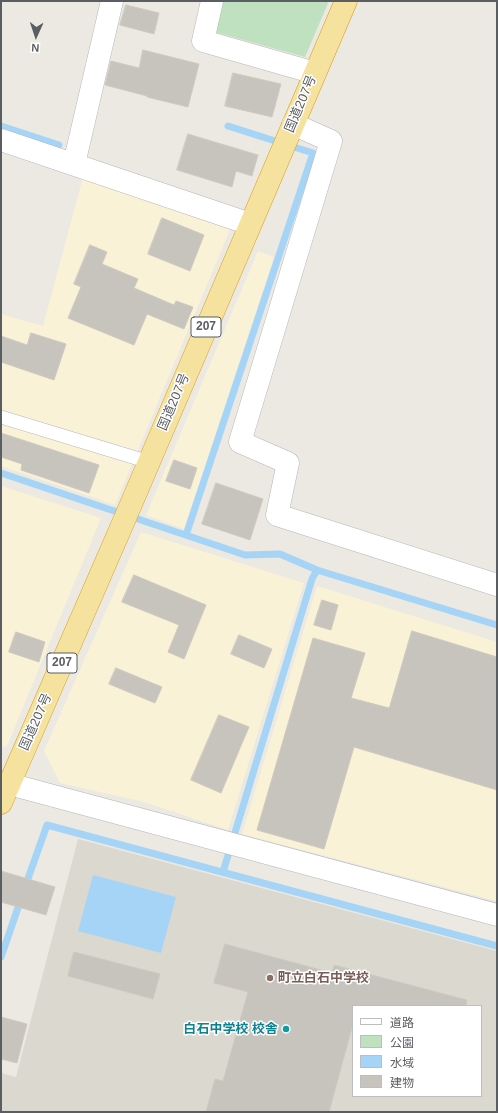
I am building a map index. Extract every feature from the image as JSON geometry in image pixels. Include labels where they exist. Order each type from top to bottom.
[{"type":"highway","name":"国道207号","points":[[5,793],[149,462],[346,1]]},
{"type":"street","points":[[74,164],[112,1]]},
{"type":"street","points":[[212,1],[203,41],[315,73]]},
{"type":"street","points":[[288,136],[332,141],[240,442],[288,463],[277,515],[497,585]]},
{"type":"street","points":[[1,140],[250,224]]},
{"type":"street","points":[[5,793],[233,844],[497,915]]},
{"type":"lane","points":[[1,417],[149,462]]},
{"type":"shaded area","points":[[85,170],[232,225],[115,505],[1,466],[1,314],[43,326]]},
{"type":"shaded area","points":[[258,251],[274,257],[184,529],[146,515]]},
{"type":"shaded area","points":[[1,486],[101,518],[7,746],[1,747]]},
{"type":"shaded area","points":[[141,532],[304,583],[228,830],[144,802],[60,783],[44,751]]},
{"type":"shaded area","points":[[317,586],[497,642],[497,901],[242,834]]},
{"type":"shaded area","name":"町立白石中学校","points":[[78,839],[497,951],[497,1112],[1,1112],[1,1073],[16,1077]]},
{"type":"green space","points":[[222,1],[329,1],[305,57],[215,32]]},
{"type":"water","points":[[93,875],[176,897],[161,953],[78,931]]},
{"type":"building","points":[[126,5],[159,13],[154,34],[120,25]]},
{"type":"building","points":[[143,50],[199,64],[188,107],[105,85],[111,61],[139,68]]},
{"type":"building","points":[[233,73],[281,84],[272,117],[225,106]]},
{"type":"building","points":[[188,134],[258,155],[252,176],[236,171],[232,187],[177,170]]},
{"type":"building","points":[[162,218],[204,235],[190,271],[148,254]]},
{"type":"building","points":[[90,245],[107,252],[102,264],[138,279],[134,288],[174,305],[176,301],[193,307],[184,329],[147,314],[134,345],[68,318],[81,287],[74,284]]},
{"type":"building","points":[[31,333],[66,344],[54,380],[1,362],[1,336],[27,345]]},
{"type":"building","points":[[1,433],[99,465],[89,493],[21,470],[22,464],[1,457]]},
{"type":"building","points":[[174,460],[197,468],[190,489],[166,481]]},
{"type":"building","points":[[216,483],[263,499],[250,540],[202,524]]},
{"type":"building","points":[[134,575],[206,605],[184,659],[168,652],[179,625],[122,602]]},
{"type":"building","points":[[322,600],[338,605],[331,630],[314,625]]},
{"type":"building","points":[[412,631],[497,657],[497,790],[354,747],[324,849],[257,830],[313,638],[365,653],[351,698],[389,708]]},
{"type":"building","points":[[16,632],[45,642],[39,662],[9,652]]},
{"type":"building","points":[[239,635],[272,649],[264,668],[231,654]]},
{"type":"building","points":[[116,668],[162,687],[155,703],[109,684]]},
{"type":"building","points":[[219,715],[249,727],[221,793],[191,780]]},
{"type":"building","points":[[1,871],[55,887],[46,915],[1,902]]},
{"type":"building","name":"白石中学校 校舎","points":[[225,944],[332,973],[334,965],[467,1000],[466,1005],[352,1005],[352,1028],[329,1112],[206,1112],[215,1079],[223,1081],[248,992],[214,983]]},
{"type":"building","points":[[74,952],[160,974],[153,999],[68,976]]},
{"type":"building","points":[[1,1017],[27,1024],[17,1063],[1,1059]]},
{"type":"waterway","points":[[1,126],[59,145]]},
{"type":"waterway","points":[[186,535],[313,153],[228,126]]},
{"type":"waterway","points":[[1,473],[245,555],[280,554],[317,570]]},
{"type":"waterway","points":[[223,872],[312,579],[317,570],[497,625]]},
{"type":"waterway","points":[[25,887],[47,825],[497,946]]},
{"type":"waterway","points":[[1,957],[21,899]]},
{"type":"place","name":"町立白石中学校","points":[[270,978]]},
{"type":"place","name":"白石中学校 校舎","points":[[286,1029]]}]
